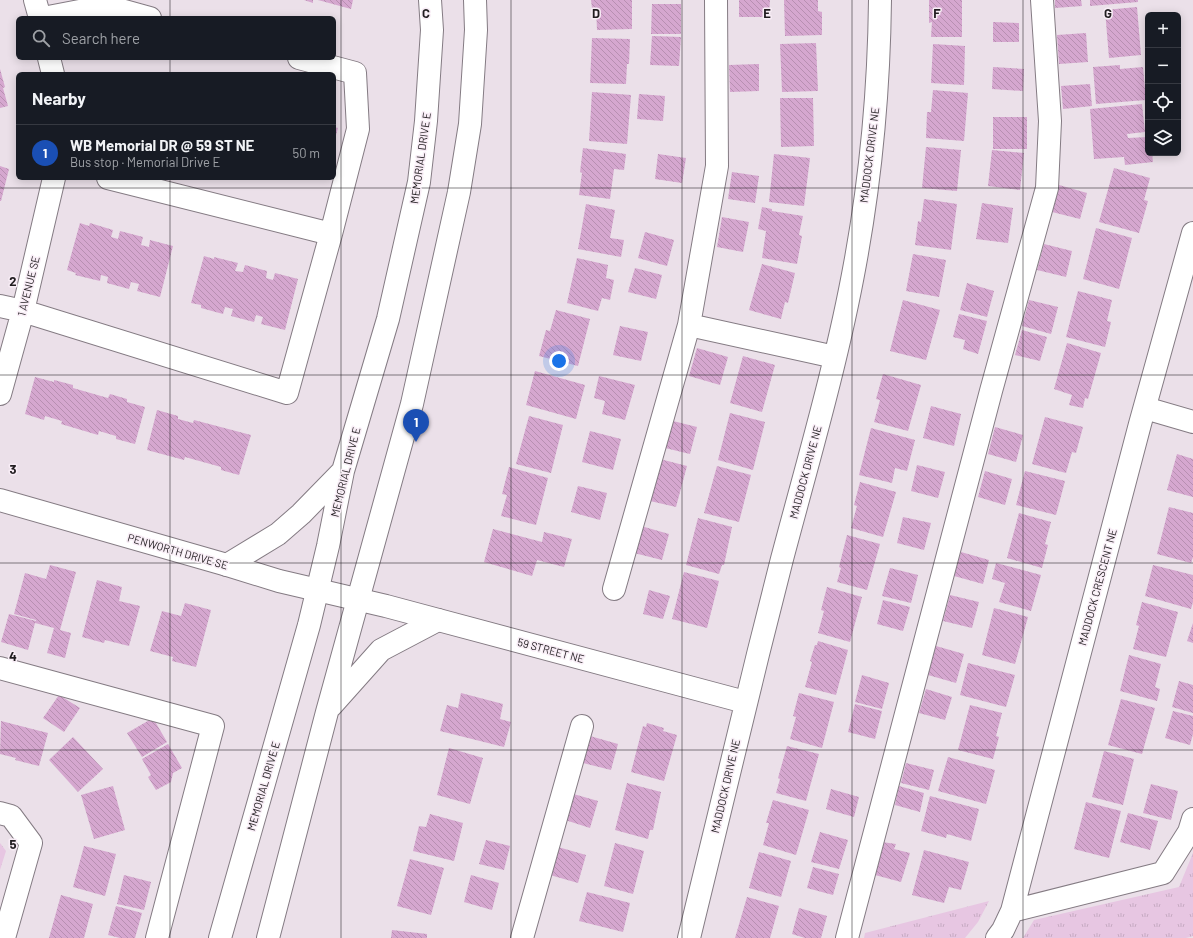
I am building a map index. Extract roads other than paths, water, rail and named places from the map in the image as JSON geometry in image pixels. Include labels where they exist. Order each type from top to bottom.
[{"type":"street","points":[[35,0],[41,16]]},
{"type":"street","name":"MEMORIAL DRIVE E","points":[[220,938],[309,625],[316,590],[328,546],[343,471],[388,319],[419,182],[426,121],[432,30],[430,0]]},
{"type":"street","points":[[268,938],[327,712],[412,404],[459,192],[470,124],[476,30],[475,0]]},
{"type":"street","points":[[614,589],[689,325],[717,166],[716,0]]},
{"type":"street","name":"MADDOCK DRIVE NE","points":[[689,938],[745,702],[835,357],[855,264],[872,151],[879,51],[880,0]]},
{"type":"street","points":[[847,938],[991,392],[1047,188],[1050,120],[1042,0]]},
{"type":"street","points":[[53,16],[106,6],[143,16]]},
{"type":"street","points":[[50,60],[53,72]]},
{"type":"street","points":[[0,306],[22,311],[287,393],[331,234],[358,128],[355,73],[306,60]]},
{"type":"street","name":"1 AVENUE SE","points":[[0,394],[22,311],[54,180]]},
{"type":"street","points":[[116,180],[331,234]]},
{"type":"street","name":"MADDOCK CRESCENT NE","points":[[997,938],[1003,930],[1012,911],[1145,408],[1193,233]]},
{"type":"street","points":[[689,325],[835,357]]},
{"type":"street","points":[[1145,408],[1193,422]]},
{"type":"street","points":[[227,565],[278,534],[301,514],[343,471]]},
{"type":"street","name":"PENWORTH DRIVE SE","points":[[0,500],[279,581],[358,599]]},
{"type":"street","name":"59 STREET NE","points":[[358,599],[745,702]]},
{"type":"street","points":[[327,712],[380,650],[438,620]]},
{"type":"street","points":[[0,668],[213,726],[156,938]]},
{"type":"street","points":[[522,938],[582,726]]},
{"type":"street","points":[[0,813],[11,816],[30,843],[4,938]]},
{"type":"street","points":[[1012,911],[1163,874],[1189,832],[1193,820]]},
{"type":"place","name":"WB Memorial DR @ 59 ST NE","points":[[416,442]]}]
